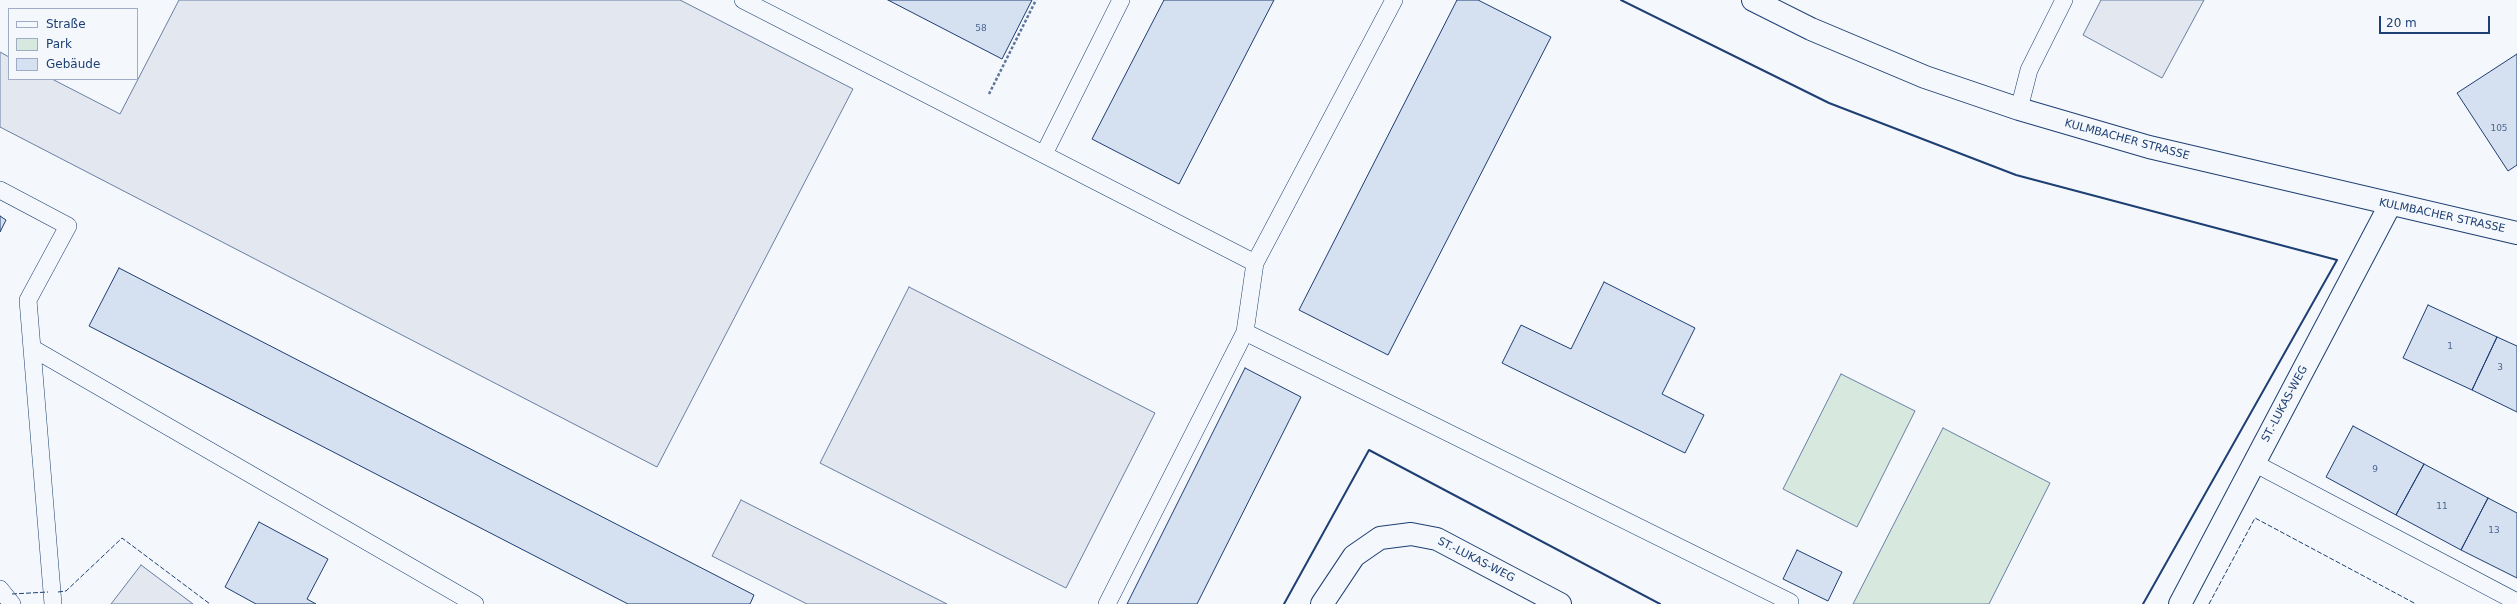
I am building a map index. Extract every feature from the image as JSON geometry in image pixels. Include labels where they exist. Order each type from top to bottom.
[{"type":"main road","name":"KULMBACHER STRASSE","points":[[1753,0],[1811,29],[1925,77],[2020,109],[2149,147],[2390,205],[2517,233]]},
{"type":"main road","name":"ST.-LUKAS-WEG","points":[[2180,604],[2390,205]]},
{"type":"main road","name":"ST.-LUKAS-WEG","points":[[1322,604],[1354,556],[1380,538],[1411,534],[1437,539],[1560,604]]},
{"type":"lane","points":[[1044,154],[1121,0]]},
{"type":"lane","points":[[1107,604],[1245,332],[1255,262],[1394,0]]},
{"type":"lane","points":[[2020,109],[2029,70],[2064,0]]},
{"type":"lane","points":[[752,2],[1255,262]]},
{"type":"lane","points":[[0,190],[68,226],[28,300],[53,604]]},
{"type":"lane","points":[[1245,332],[1790,602]]},
{"type":"lane","points":[[32,348],[475,604]]},
{"type":"lane","points":[[2254,463],[2517,602]]},
{"type":"lane","points":[[0,589],[12,604]]},
{"type":"path","points":[[976,119],[1036,0]]},
{"type":"green space","points":[[1841,374],[1915,411],[1857,527],[1783,489]]},
{"type":"green space","points":[[1943,428],[2050,483],[1989,604],[1853,604]]},
{"type":"shaded area","points":[[179,0],[680,0],[853,89],[657,467],[0,127],[0,52],[8,56],[8,80],[54,80],[120,114]]},
{"type":"shaded area","points":[[2101,0],[2204,0],[2162,78],[2083,35]]},
{"type":"shaded area","points":[[909,287],[1155,413],[1066,588],[820,463]]},
{"type":"shaded area","points":[[741,500],[947,604],[807,604],[712,556]]},
{"type":"shaded area","points":[[141,565],[193,604],[111,604]]},
{"type":"building","points":[[888,0],[1032,0],[1002,59]]},
{"type":"building","points":[[1164,0],[1274,0],[1179,184],[1092,139]]},
{"type":"building","points":[[1457,0],[1478,0],[1551,37],[1388,355],[1299,310]]},
{"type":"building","points":[[2517,54],[2517,165],[2508,171],[2457,93]]},
{"type":"building","points":[[0,216],[6,220],[0,232]]},
{"type":"building","points":[[119,268],[754,595],[750,604],[628,604],[89,326]]},
{"type":"building","points":[[1604,282],[1695,328],[1662,394],[1704,415],[1685,453],[1502,363],[1521,325],[1571,349]]},
{"type":"building","points":[[2428,305],[2497,337],[2472,390],[2403,358]]},
{"type":"building","points":[[2497,337],[2517,346],[2517,412],[2472,390]]},
{"type":"building","points":[[1245,368],[1301,397],[1197,604],[1127,604]]},
{"type":"building","points":[[2353,426],[2424,464],[2396,515],[2326,477]]},
{"type":"building","points":[[2424,464],[2488,498],[2461,550],[2396,515]]},
{"type":"building","points":[[2488,498],[2517,513],[2517,578],[2461,550]]},
{"type":"building","points":[[259,522],[328,559],[307,599],[316,604],[256,604],[225,587]]},
{"type":"building","points":[[1797,550],[1842,572],[1828,601],[1783,579]]},
{"type":"fence","points":[[2209,604],[2255,518],[2416,604]]},
{"type":"fence","points":[[58,592],[66,591],[122,538],[210,604]]},
{"type":"fence","points":[[12,594],[48,592]]},
{"type":"wall","points":[[1621,0],[1829,103],[2016,175],[2337,260],[2143,604]]},
{"type":"wall","points":[[1284,604],[1369,450],[1660,604]]}]
